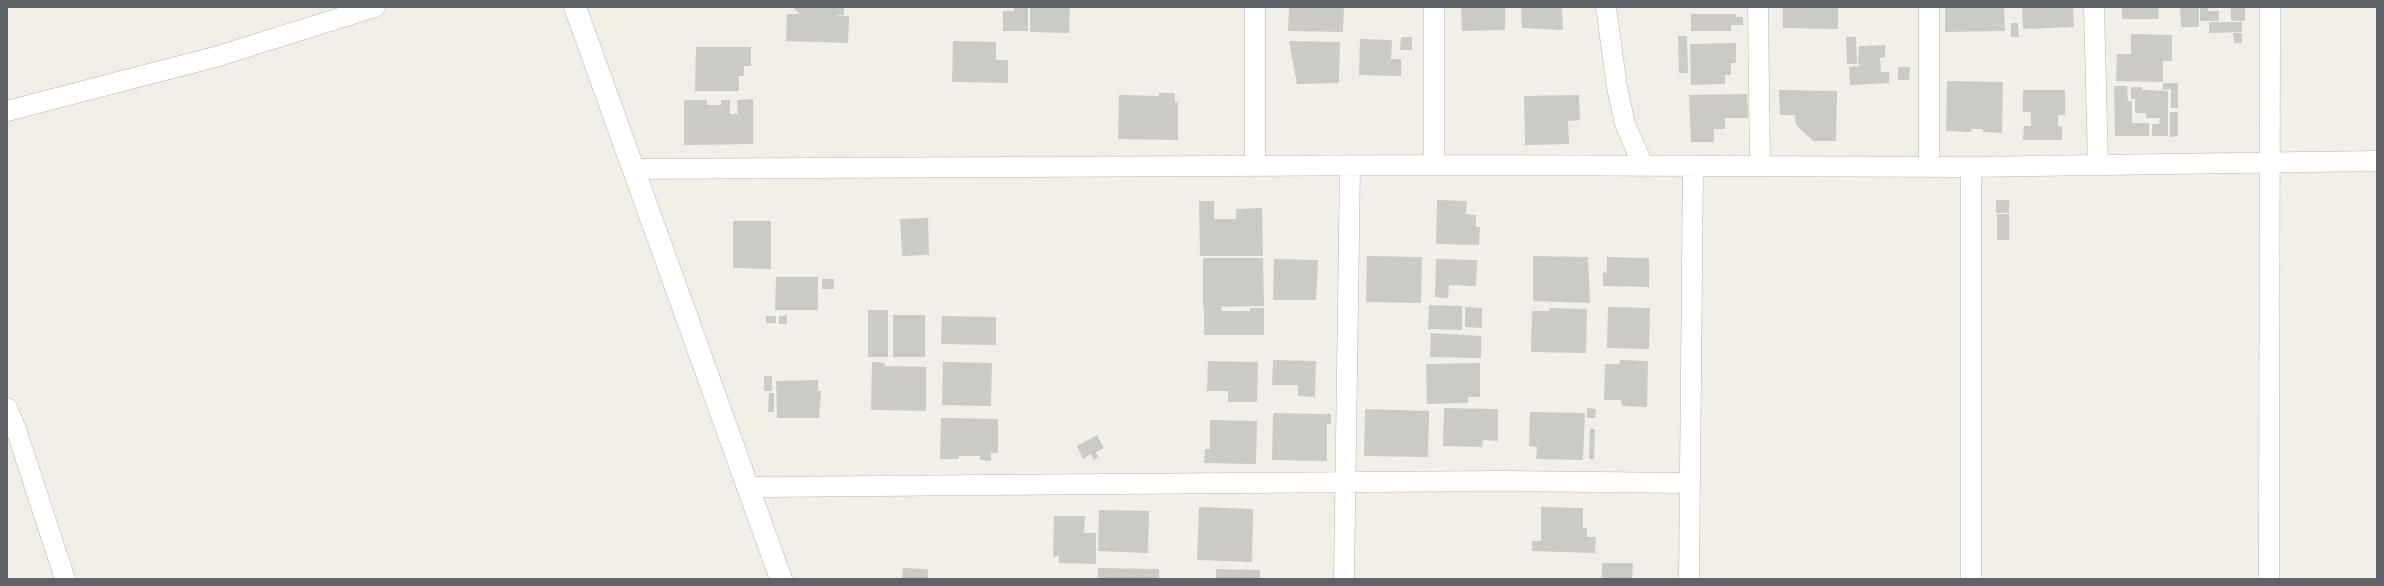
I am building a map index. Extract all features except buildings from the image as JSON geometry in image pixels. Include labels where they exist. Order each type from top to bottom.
[{"type":"street","points":[[7,112],[215,57],[375,7]]},
{"type":"street","points":[[575,7],[781,579]]},
{"type":"street","points":[[1255,7],[1255,166]]},
{"type":"street","points":[[1434,7],[1434,165]]},
{"type":"street","points":[[1606,7],[1617,87],[1625,124],[1643,165]]},
{"type":"street","points":[[1758,7],[1760,166]]},
{"type":"street","points":[[1929,7],[1929,167]]},
{"type":"street","points":[[2094,7],[2098,164]]},
{"type":"street","points":[[2269,579],[2270,7]]},
{"type":"street","points":[[633,169],[1434,165],[1971,167],[2269,161],[2377,161]]},
{"type":"street","points":[[1344,579],[1347,482],[1350,166]]},
{"type":"street","points":[[1690,579],[1689,483],[1693,166]]},
{"type":"street","points":[[1971,167],[1971,579]]},
{"type":"street","points":[[7,408],[16,429],[65,579]]},
{"type":"street","points":[[748,487],[1347,482],[1689,483]]}]
